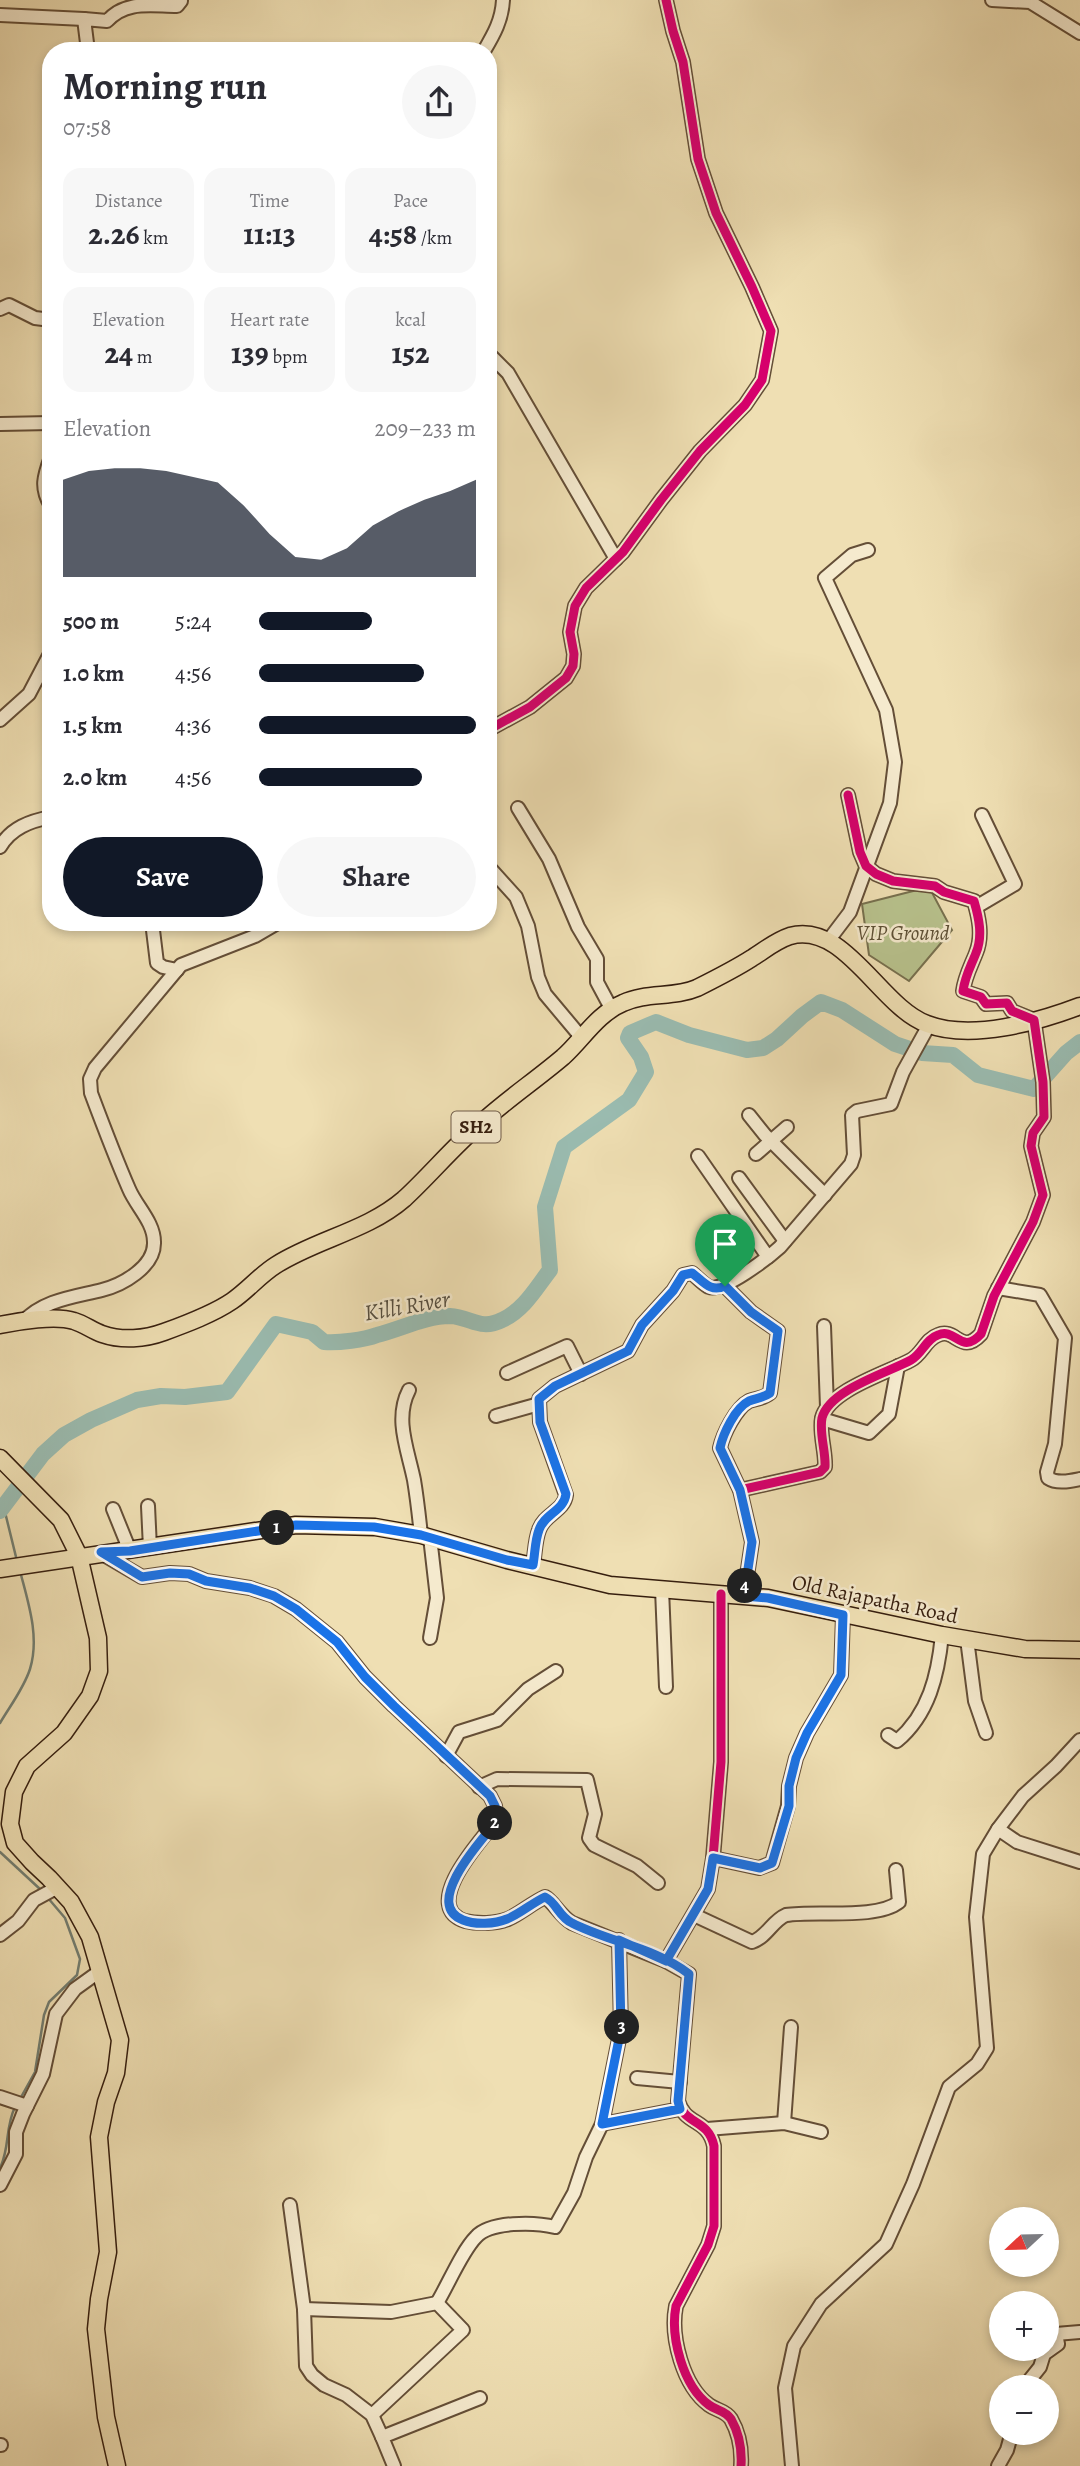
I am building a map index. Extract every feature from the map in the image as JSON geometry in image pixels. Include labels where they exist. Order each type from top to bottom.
[{"type":"main road","name":"SH2","points":[[0,1325],[51,1317],[74,1321],[104,1335],[133,1338],[163,1332],[230,1302],[278,1264],[370,1222],[400,1202],[477,1126],[561,1059],[581,1037],[623,1002],[692,990],[751,959],[774,942],[793,935],[811,935],[828,941],[912,1017],[929,1025],[973,1030],[1015,1026],[1080,1006]]},
{"type":"main road","points":[[5,1462],[61,1520],[79,1556],[98,1639],[99,1671],[90,1696],[64,1733],[27,1766],[14,1791],[5,1826],[32,1863],[71,1902],[90,1937],[120,2040],[116,2073],[106,2102],[99,2137],[108,2252],[96,2329],[106,2417],[117,2466]]},
{"type":"main road","name":"Old Rajapatha Road","points":[[5,1569],[101,1552],[130,1551],[296,1525],[374,1527],[425,1536],[507,1560],[610,1585],[768,1598],[942,1635],[1025,1648],[1080,1650]]},
{"type":"street","points":[[489,42],[496,30],[503,0]]},
{"type":"street","points":[[497,725],[530,707],[566,678],[573,666],[570,632],[575,606],[586,588],[616,559],[700,452],[745,405],[762,380],[771,331],[716,213],[698,159],[683,62],[666,0]]},
{"type":"street","points":[[992,0],[1030,2],[1080,33]]},
{"type":"street","points":[[0,15],[107,21],[125,3],[177,6],[181,1]]},
{"type":"street","points":[[84,19],[87,42]]},
{"type":"street","points":[[0,309],[9,305],[34,318],[42,319]]},
{"type":"street","points":[[497,362],[508,373],[616,559]]},
{"type":"street","points":[[0,424],[42,424]]},
{"type":"street","points":[[828,941],[850,912],[890,803],[895,762],[886,710],[825,578],[852,555],[868,550]]},
{"type":"street","points":[[0,720],[29,694],[42,669]]},
{"type":"street","points":[[825,1413],[852,1388],[914,1359],[937,1335],[943,1334],[964,1343],[971,1343],[981,1334],[998,1288],[1033,1222],[1043,1195],[1031,1146],[1033,1133],[1044,1116],[1043,1082],[1034,1020],[1012,1011],[1007,1003],[986,1004],[981,997],[963,991],[980,936],[974,901],[944,892],[934,886],[883,878],[866,866],[860,852],[848,795]]},
{"type":"street","points":[[518,808],[549,859],[579,927],[597,959],[597,982],[612,1010]]},
{"type":"street","points":[[976,907],[1014,884],[982,815]]},
{"type":"street","points":[[0,847],[15,829],[42,818]]},
{"type":"street","points":[[497,876],[516,897],[528,926],[538,977],[545,994],[581,1037]]},
{"type":"street","points":[[153,931],[157,963],[177,970]]},
{"type":"street","points":[[23,1322],[34,1311],[47,1304],[113,1287],[132,1276],[152,1252],[155,1242],[151,1227],[129,1189],[91,1093],[90,1079],[95,1068],[177,970],[187,962],[264,931]]},
{"type":"street","points":[[533,1565],[539,1530],[546,1518],[564,1504],[566,1494],[540,1422],[539,1404],[544,1393],[628,1351],[642,1325],[673,1291],[683,1275],[692,1273],[709,1287],[725,1286],[768,1257],[785,1241],[851,1164],[854,1155],[851,1119],[857,1111],[891,1104],[902,1072],[929,1025]]},
{"type":"street","points":[[749,1115],[825,1195]]},
{"type":"street","points":[[756,1154],[787,1127]]},
{"type":"street","points":[[698,1156],[768,1257]]},
{"type":"street","points":[[739,1178],[785,1241]]},
{"type":"street","points":[[725,1286],[751,1312],[778,1331],[770,1393],[764,1398],[747,1402],[735,1416],[720,1448],[740,1490],[752,1542],[744,1596]]},
{"type":"street","points":[[998,1288],[1040,1295],[1065,1338],[1055,1444],[1047,1472],[1052,1481],[1080,1479]]},
{"type":"street","points":[[740,1490],[810,1475],[824,1469],[824,1326]]},
{"type":"street","points":[[507,1373],[567,1346],[582,1374]]},
{"type":"street","points":[[825,1413],[869,1433],[889,1413],[898,1366]]},
{"type":"street","points":[[409,1390],[403,1405],[403,1438],[437,1598],[430,1638]]},
{"type":"street","points":[[496,1416],[539,1404]]},
{"type":"street","points":[[148,1506],[150,1548]]},
{"type":"street","points":[[113,1509],[130,1551]]},
{"type":"street","points":[[101,1552],[142,1577],[170,1573],[189,1574],[206,1581],[250,1588],[274,1596],[296,1609],[337,1642],[365,1677],[490,1796],[498,1820],[455,1876],[450,1888],[451,1908],[458,1917],[475,1923],[507,1919],[545,1897],[561,1917],[572,1923],[619,1940],[689,1974],[678,2101],[680,2109],[707,2129],[714,2146],[713,2226],[708,2245],[676,2306],[674,2316],[677,2348],[681,2362],[698,2393],[708,2404],[725,2412],[731,2419],[741,2450],[741,2466]]},
{"type":"street","points":[[662,1589],[666,1687]]},
{"type":"street","points":[[666,1961],[708,1889],[713,1858],[721,1762],[720,1594]]},
{"type":"street","points":[[713,1858],[760,1868],[772,1863],[789,1806],[789,1786],[796,1758],[807,1733],[841,1675],[843,1615]]},
{"type":"street","points":[[888,1735],[897,1741],[923,1712],[934,1681],[942,1635]]},
{"type":"street","points":[[967,1639],[975,1701],[986,1733]]},
{"type":"street","points":[[446,1756],[460,1732],[497,1720],[528,1689],[556,1671]]},
{"type":"street","points":[[792,2466],[785,2388],[794,2346],[821,2304],[886,2244],[913,2184],[948,2087],[977,2064],[987,2048],[976,1917],[983,1854],[1023,1796],[1080,1740]]},
{"type":"street","points":[[479,1787],[497,1779],[587,1780],[594,1814],[589,1838],[594,1846],[637,1866],[658,1883]]},
{"type":"street","points":[[998,1829],[1017,1842],[1080,1862]]},
{"type":"street","points":[[694,1915],[752,1942],[762,1938],[774,1923],[786,1915],[865,1912],[894,1906],[899,1902],[896,1870]]},
{"type":"street","points":[[0,1934],[18,1921],[34,1900],[58,1887]]},
{"type":"street","points":[[304,2309],[391,2312],[437,2303],[475,2237],[481,2232],[494,2227],[514,2225],[555,2227],[574,2193],[586,2157],[602,2124],[621,2029],[619,1940]]},
{"type":"street","points":[[0,2185],[6,2160],[16,2154],[16,2132],[43,2074],[56,2014],[75,1989],[100,1971]]},
{"type":"street","points":[[784,2123],[791,2027]]},
{"type":"street","points":[[637,2078],[680,2082]]},
{"type":"street","points":[[5,2098],[27,2106]]},
{"type":"street","points":[[602,2124],[680,2109]]},
{"type":"street","points":[[707,2129],[784,2123],[821,2132]]},
{"type":"street","points":[[290,2205],[304,2309],[306,2366],[324,2385],[346,2395],[372,2414],[394,2466]]},
{"type":"street","points":[[372,2414],[463,2330],[437,2303]]},
{"type":"street","points":[[1034,2375],[1040,2367],[1044,2354],[1058,2344],[1056,2334],[1080,2332]]},
{"type":"street","points":[[382,2437],[480,2398]]},
{"type":"street","points":[[998,2466],[1009,2445]]},
{"type":"green space","name":"VIP Ground","points":[[929,887],[952,930],[909,981],[869,955],[862,904]]},
{"type":"waterway","name":"Killi River","points":[[0,1511],[43,1454],[64,1435],[91,1420],[137,1400],[227,1392],[276,1324],[312,1332],[324,1342],[337,1342],[365,1338],[441,1317],[457,1317],[488,1324],[510,1316],[529,1298],[550,1270],[545,1207],[564,1147],[629,1100],[646,1072],[641,1057],[628,1038],[630,1033],[656,1022],[689,1035],[747,1050],[763,1048],[821,1002],[842,1010],[895,1044],[922,1053],[953,1055],[978,1075],[1034,1089],[1066,1053],[1080,1042]]},
{"type":"waterway","points":[[4,1508],[17,1561]]},
{"type":"waterway","points":[[0,1723],[24,1683],[33,1657],[32,1620],[20,1571]]},
{"type":"waterway","points":[[0,1852],[41,1890]]},
{"type":"waterway","points":[[20,2099],[35,2072],[44,2015],[49,2002],[77,1975],[80,1959],[65,1918],[48,1898]]},
{"type":"waterway","points":[[0,2168],[15,2107]]},
{"type":"cycle path","points":[[497,725],[530,707],[566,678],[573,666],[570,632],[575,606],[586,588],[623,552],[700,451],[745,405],[762,380],[771,331],[716,213],[698,159],[683,62],[666,0]]},
{"type":"cycle path","points":[[740,1490],[820,1472],[825,1467],[822,1418],[835,1399],[860,1383],[911,1360],[938,1335],[950,1335],[968,1342],[981,1334],[994,1296],[1033,1222],[1043,1195],[1031,1146],[1033,1133],[1044,1117],[1043,1082],[1034,1020],[1012,1011],[1007,1003],[986,1004],[981,997],[963,991],[980,934],[974,901],[944,892],[935,886],[893,881],[876,874],[866,866],[860,852],[848,795]]},
{"type":"cycle path","points":[[721,1594],[721,1762],[713,1858],[708,1889],[666,1961],[689,1974],[678,2101],[686,2115],[707,2131],[714,2146],[714,2226],[708,2245],[676,2306],[677,2346],[686,2374],[700,2397],[731,2419],[739,2442],[741,2466]]},
{"type":"route","points":[[725,1286],[709,1287],[692,1273],[683,1275],[673,1291],[642,1325],[628,1351],[555,1386],[539,1399],[540,1422],[566,1494],[564,1504],[546,1518],[539,1530],[533,1565],[421,1535],[374,1527],[296,1525],[130,1551],[101,1552],[142,1577],[170,1573],[189,1574],[206,1581],[250,1588],[274,1596],[296,1609],[321,1626],[365,1677],[490,1796],[498,1820],[455,1876],[450,1888],[451,1908],[458,1917],[475,1923],[507,1919],[545,1897],[561,1917],[572,1923],[619,1940],[689,1974],[678,2101],[680,2109],[602,2124],[621,2029],[619,1940],[666,1961],[708,1889],[713,1858],[760,1868],[772,1863],[789,1806],[789,1786],[796,1758],[807,1733],[841,1675],[843,1615],[768,1598],[744,1596],[752,1542],[740,1490],[720,1448],[735,1416],[747,1402],[764,1398],[770,1393],[778,1331],[751,1312],[725,1286]]}]
